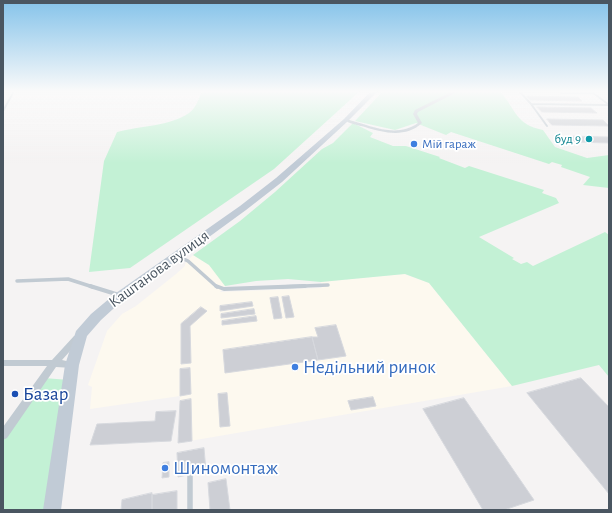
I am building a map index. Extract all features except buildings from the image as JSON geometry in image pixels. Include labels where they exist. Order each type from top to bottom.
[{"type":"main road","name":"Каштанова вулиця","points":[[52,510],[72,365],[81,334],[96,317],[120,296],[243,208],[279,180],[351,115]]},
{"type":"street","points":[[346,120],[385,131],[399,132],[420,123],[416,115]]},
{"type":"street","points":[[3,435],[54,363],[81,334]]},
{"type":"street","points":[[3,363],[54,363],[72,365]]},
{"type":"lane","points":[[539,115],[547,126]]},
{"type":"lane","points":[[176,255],[188,261],[218,288],[328,285]]},
{"type":"lane","points":[[17,281],[68,279],[120,296]]},
{"type":"lane","points":[[190,474],[190,510]]},
{"type":"shaded area","name":"Недільний ринок","points":[[193,255],[209,265],[219,276],[225,286],[220,292],[322,288],[321,282],[404,274],[429,283],[512,386],[178,443],[180,396],[90,409],[92,387],[88,385],[107,331],[122,314],[136,306],[176,274],[185,266]]},
{"type":"green space","points":[[186,115],[334,115],[274,169],[130,268],[89,272],[104,161],[117,132],[173,121]]},
{"type":"green space","points":[[361,115],[516,115],[527,124],[543,130],[555,147],[587,158],[609,155],[609,188],[583,185],[590,177],[561,167],[562,165],[552,162],[549,164],[451,132],[446,135],[416,123],[395,130],[355,121]]},
{"type":"green space","points":[[353,123],[373,133],[370,137],[393,146],[406,146],[440,157],[439,158],[465,168],[469,166],[544,190],[542,193],[556,198],[559,203],[479,237],[514,258],[512,259],[521,264],[527,262],[533,266],[605,232],[609,235],[609,377],[599,365],[512,386],[429,283],[405,274],[321,282],[288,279],[256,281],[225,286],[209,265],[193,255],[240,221],[275,192],[322,149],[333,143]]},
{"type":"green space","points":[[44,378],[69,380],[52,510],[3,510],[3,435]]},
{"type":"place","name":"буд 9","points":[[589,139]]},
{"type":"place","name":"Мій гараж","points":[[414,144]]},
{"type":"place","name":"Недільний ринок","points":[[295,367]]},
{"type":"place","name":"Базар","points":[[15,394]]},
{"type":"place","name":"Шиномонтаж","points":[[165,468]]}]
